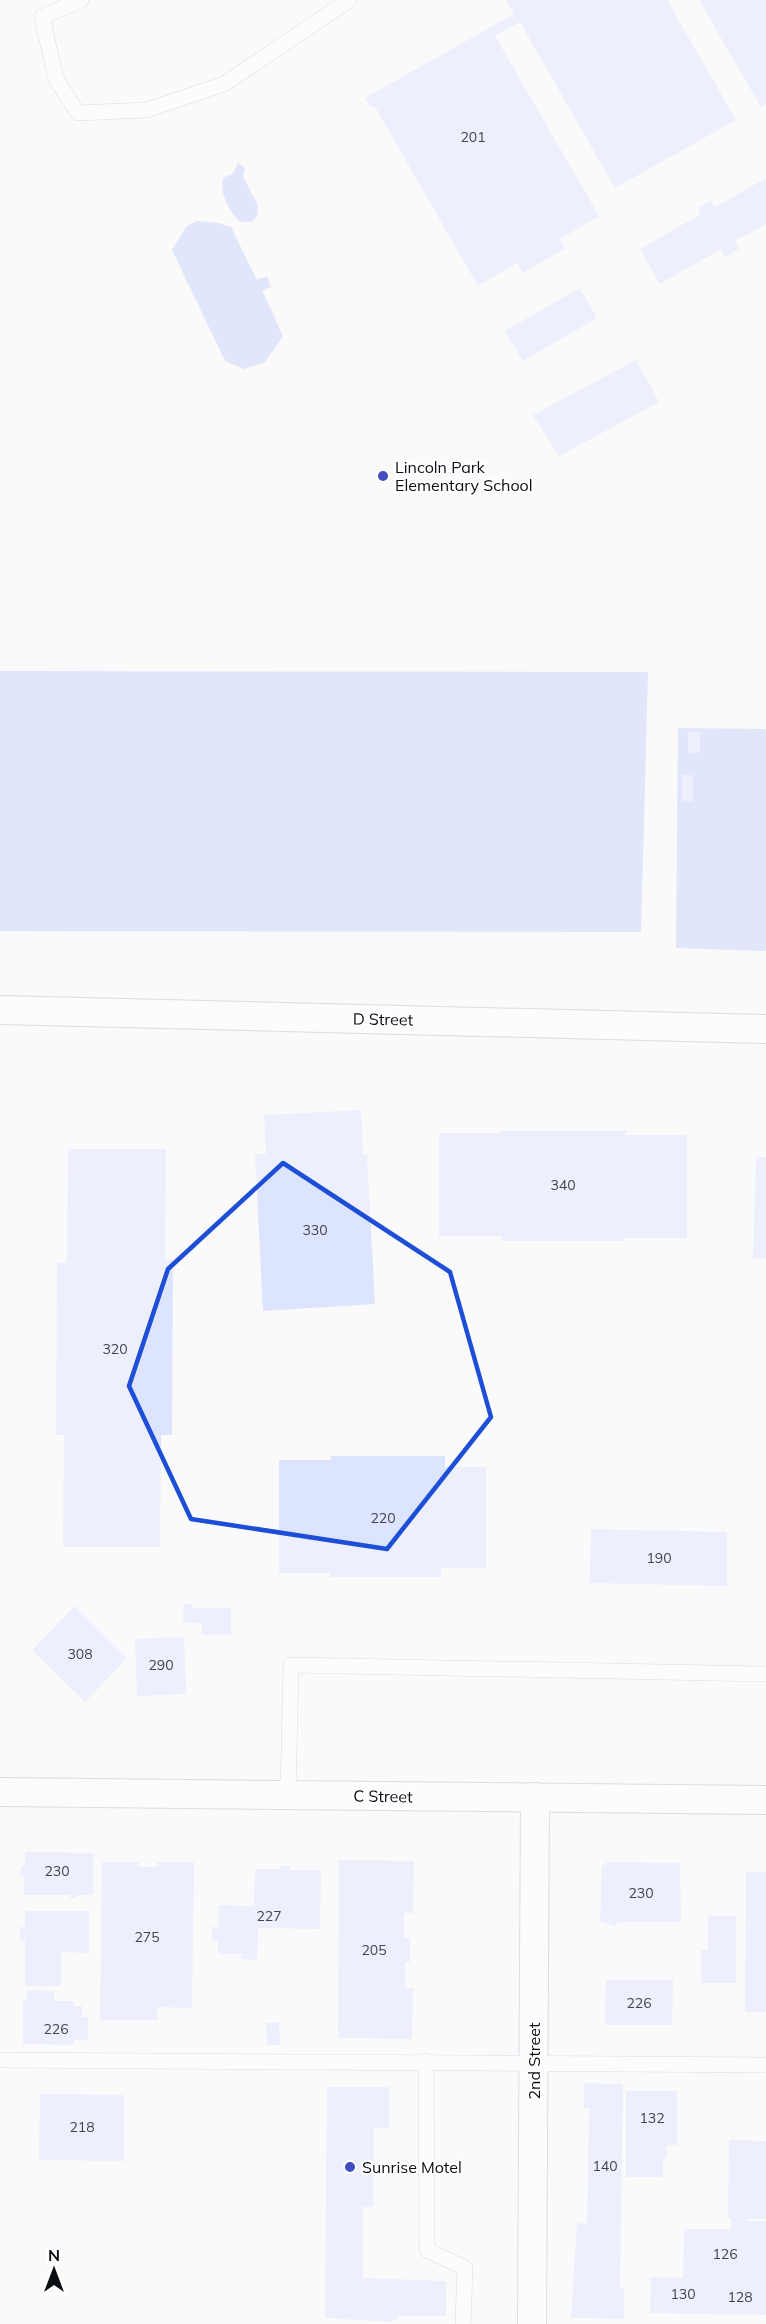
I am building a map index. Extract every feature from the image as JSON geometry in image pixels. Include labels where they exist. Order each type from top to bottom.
[{"type":"street","name":"D Street","points":[[0,1010],[766,1029]]},
{"type":"street","name":"C Street","points":[[0,1792],[766,1800]]},
{"type":"street","name":"2nd Street","points":[[532,2324],[535,1797]]},
{"type":"lane","points":[[81,0],[42,17],[56,79],[78,113],[147,110],[224,84],[349,0]]},
{"type":"lane","points":[[288,1795],[291,1665],[766,1674]]},
{"type":"lane","points":[[0,2060],[766,2065]]},
{"type":"lane","points":[[426,2061],[427,2250],[465,2268],[463,2324]]},
{"type":"highlighted area","points":[[283,1163],[450,1272],[491,1417],[387,1549],[191,1519],[129,1386],[168,1269]]},
{"type":"shaded area","points":[[238,163],[245,168],[243,177],[257,203],[258,215],[251,222],[240,222],[232,213],[222,190],[223,178],[233,173]]},
{"type":"shaded area","points":[[197,221],[219,223],[231,227],[257,280],[267,276],[271,287],[262,290],[283,336],[265,362],[244,369],[225,361],[172,250],[186,227]]},
{"type":"shaded area","points":[[0,671],[648,672],[641,932],[0,931]]},
{"type":"shaded area","points":[[678,728],[766,729],[766,951],[676,948]]},
{"type":"building","points":[[506,0],[667,0],[736,120],[615,188],[520,22],[495,36],[599,216],[560,239],[565,249],[522,273],[517,263],[478,286],[374,105],[371,107],[365,98],[514,14]]},
{"type":"building","points":[[699,0],[766,0],[766,104],[761,107]]},
{"type":"building","points":[[766,178],[766,224],[735,241],[739,249],[725,257],[721,249],[660,284],[640,249],[701,214],[698,208],[711,200],[715,207]]},
{"type":"building","points":[[580,288],[597,318],[523,361],[505,331]]},
{"type":"building","points":[[636,360],[659,402],[559,456],[533,415]]},
{"type":"building","points":[[688,731],[700,732],[700,753],[688,753]]},
{"type":"building","points":[[682,775],[693,775],[693,801],[682,802]]},
{"type":"building","points":[[361,1110],[363,1155],[367,1154],[375,1304],[263,1311],[255,1154],[266,1154],[264,1115]]},
{"type":"building","points":[[502,1131],[626,1131],[626,1135],[687,1135],[687,1238],[625,1238],[625,1241],[501,1241],[501,1236],[439,1236],[439,1133],[502,1133]]},
{"type":"building","points":[[68,1149],[166,1149],[165,1260],[173,1260],[172,1435],[161,1435],[160,1547],[63,1547],[64,1435],[56,1435],[57,1262],[67,1263]]},
{"type":"building","points":[[756,1157],[766,1157],[766,1259],[753,1258]]},
{"type":"building","points":[[331,1456],[445,1456],[445,1467],[486,1467],[486,1568],[441,1568],[441,1577],[330,1577],[330,1573],[279,1573],[279,1460],[331,1460]]},
{"type":"building","points":[[591,1529],[727,1532],[727,1586],[590,1583]]},
{"type":"building","points":[[184,1604],[192,1604],[192,1608],[231,1608],[231,1635],[202,1634],[202,1624],[183,1622]]},
{"type":"building","points":[[75,1606],[127,1658],[85,1702],[32,1650]]},
{"type":"building","points":[[184,1637],[186,1694],[137,1696],[135,1639]]},
{"type":"building","points":[[25,1852],[93,1853],[93,1895],[77,1895],[77,1898],[70,1898],[70,1895],[24,1895],[24,1876],[20,1876],[21,1866],[25,1866]]},
{"type":"building","points":[[339,1860],[414,1861],[413,1913],[404,1913],[404,1938],[410,1938],[410,1962],[405,1962],[405,1988],[413,1988],[412,2039],[338,2038]]},
{"type":"building","points":[[102,1862],[139,1862],[139,1867],[157,1867],[157,1862],[194,1862],[192,2008],[157,2007],[157,2020],[100,2020]]},
{"type":"building","points":[[606,1862],[680,1863],[681,1922],[618,1922],[615,1926],[600,1921],[602,1865],[606,1865]]},
{"type":"building","points":[[280,1866],[290,1866],[290,1870],[321,1870],[320,1929],[258,1928],[257,1960],[241,1959],[241,1954],[218,1954],[218,1940],[212,1940],[212,1927],[218,1927],[219,1905],[254,1906],[255,1869],[280,1869]]},
{"type":"building","points":[[746,1872],[766,1872],[766,2012],[745,2012]]},
{"type":"building","points":[[25,1911],[89,1911],[89,1953],[61,1952],[61,1986],[25,1986],[25,1940],[20,1940],[20,1927],[25,1927]]},
{"type":"building","points":[[708,1916],[736,1916],[736,1983],[701,1983],[701,1950],[708,1950]]},
{"type":"building","points":[[606,1980],[673,1980],[672,2025],[605,2025]]},
{"type":"building","points":[[27,1990],[54,1991],[54,2001],[74,2001],[74,2006],[82,2006],[82,2017],[88,2017],[88,2040],[74,2040],[74,2045],[23,2044],[23,2001],[27,2001]]},
{"type":"building","points":[[279,2022],[280,2045],[267,2045],[266,2023]]},
{"type":"building","points":[[584,2083],[623,2084],[620,2288],[624,2288],[624,2319],[571,2318],[577,2223],[587,2224],[589,2108],[584,2108]]},
{"type":"building","name":"Sunrise Motel","points":[[327,2087],[389,2087],[389,2128],[374,2128],[373,2207],[363,2207],[363,2278],[446,2281],[446,2316],[397,2316],[397,2320],[393,2322],[325,2318]]},
{"type":"building","points":[[626,2091],[677,2091],[677,2145],[667,2145],[667,2157],[663,2157],[663,2177],[626,2177]]},
{"type":"building","points":[[40,2094],[124,2095],[124,2161],[39,2160]]},
{"type":"building","points":[[729,2140],[766,2141],[766,2219],[746,2219],[746,2221],[766,2221],[766,2315],[650,2313],[651,2277],[683,2278],[684,2229],[731,2229],[731,2218],[728,2218]]},
{"type":"place","name":"Lincoln Park Elementary School","points":[[383,476]]},
{"type":"place","name":"Sunrise Motel","points":[[350,2167]]}]
